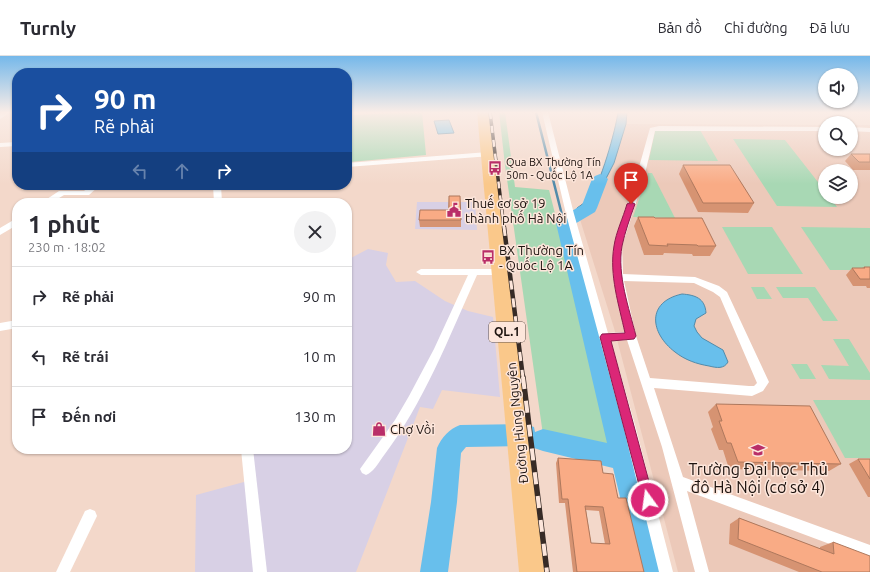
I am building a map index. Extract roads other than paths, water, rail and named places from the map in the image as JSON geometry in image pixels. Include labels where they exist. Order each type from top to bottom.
[{"type":"highway","name":"QL.1","points":[[486,136],[488,154]]},
{"type":"highway","name":"Đường Hùng Nguyên","points":[[488,154],[532,572]]},
{"type":"street","points":[[551,136],[572,220],[637,456],[666,572]]},
{"type":"street","points":[[650,136],[640,178],[618,246],[618,277],[631,336],[679,482],[702,572]]},
{"type":"street","points":[[0,145],[12,144]]},
{"type":"street","points":[[352,165],[488,154]]},
{"type":"street","points":[[54,198],[62,193],[86,193],[90,190]]},
{"type":"street","points":[[0,232],[12,224]]},
{"type":"street","points":[[421,272],[501,272]]},
{"type":"street","points":[[366,469],[386,445],[403,416],[426,374],[474,272]]},
{"type":"street","points":[[618,277],[695,280],[716,289],[724,295],[763,382],[761,387],[756,391],[749,392],[646,382]]},
{"type":"street","points":[[0,327],[12,325]]},
{"type":"street","points":[[605,337],[631,336]]},
{"type":"street","points":[[248,454],[260,572]]},
{"type":"street","points":[[679,482],[870,552]]},
{"type":"street","points":[[63,572],[90,516]]},
{"type":"water","points":[[613,136],[622,136],[614,163],[594,202],[578,213],[577,208],[589,199],[598,182]]},
{"type":"water","points":[[682,294],[695,296],[704,304],[706,313],[696,319],[694,326],[702,338],[723,350],[728,362],[724,366],[715,367],[700,364],[687,359],[675,352],[660,336],[656,319],[657,311],[662,304],[670,298]]},
{"type":"waterway","points":[[542,136],[564,223]]},
{"type":"waterway","points":[[600,179],[589,208],[564,223],[623,459]]},
{"type":"waterway","points":[[434,572],[444,502],[449,448],[460,436],[525,435]]},
{"type":"waterway","points":[[543,440],[623,459]]},
{"type":"waterway","points":[[623,459],[652,572]]},
{"type":"railway","points":[[493,136],[504,228]]},
{"type":"railway","points":[[504,227],[523,378]]},
{"type":"railway","points":[[523,377],[547,572]]},
{"type":"place","name":"Qua BX Thường Tín 50m - Quốc Lộ 1A","points":[[495,168]]},
{"type":"place","name":"Thuế cơ sở 19 thành phố Hà Nội","points":[[454,210]]},
{"type":"place","name":"BX Thường Tín - Quốc Lộ 1A","points":[[488,257]]},
{"type":"place","name":"Chợ Vồi","points":[[379,429]]},
{"type":"place","name":"Trường Đại học Thủ đô Hà Nội (cơ sở 4)","points":[[758,450]]}]
